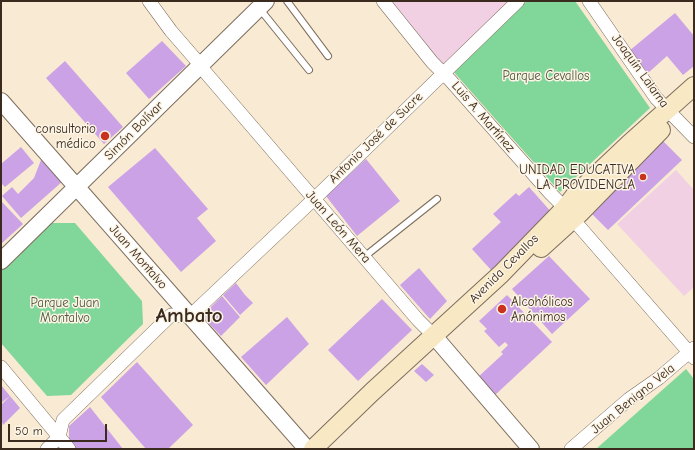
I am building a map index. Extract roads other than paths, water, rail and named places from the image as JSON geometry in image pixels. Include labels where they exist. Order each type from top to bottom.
[{"type":"main road","name":"Avenida Cevallos","points":[[328,449],[437,340],[569,213],[579,214],[694,86]]},
{"type":"main road","name":"Avenida Cevallos","points":[[671,113],[694,100]]},
{"type":"main road","name":"Avenida Cevallos","points":[[313,449],[372,392],[437,340]]},
{"type":"street","name":"Juan León Mera","points":[[149,1],[171,31],[200,66],[531,449]]},
{"type":"street","name":"Luis A. Martínez","points":[[384,1],[432,62],[444,73],[692,353]]},
{"type":"street","name":"Antonio José de Sucre","points":[[190,316],[314,199],[518,1]]},
{"type":"street","name":"Joaquín Lalama","points":[[590,1],[656,98],[694,137]]},
{"type":"street","name":"Simón Bolívar","points":[[1,261],[263,5]]},
{"type":"street","name":"Juan Montalvo","points":[[1,101],[306,449]]},
{"type":"street","points":[[47,449],[60,437],[63,420],[171,315],[190,316]]},
{"type":"street","name":"Juan Benigno Vela","points":[[571,449],[629,399],[692,353]]},
{"type":"street","points":[[1,367],[69,449]]},
{"type":"lane","points":[[287,1],[328,56]]},
{"type":"lane","points":[[263,5],[309,70]]},
{"type":"lane","points":[[364,257],[437,199]]},
{"type":"place","name":"consultorio médico","points":[[105,136]]},
{"type":"place","name":"UNIDAD EDUCATIVA LA PROVIDENCIA","points":[[643,177]]},
{"type":"place","name":"Alcohólicos Anónimos","points":[[502,309]]},
{"type":"district","name":"Ambato","points":[[189,316]]},
{"type":"park label","name":"Parque Cevallos","points":[[546,76]]},
{"type":"park label","name":"Parque Juan Montalvo","points":[[65,310]]}]
